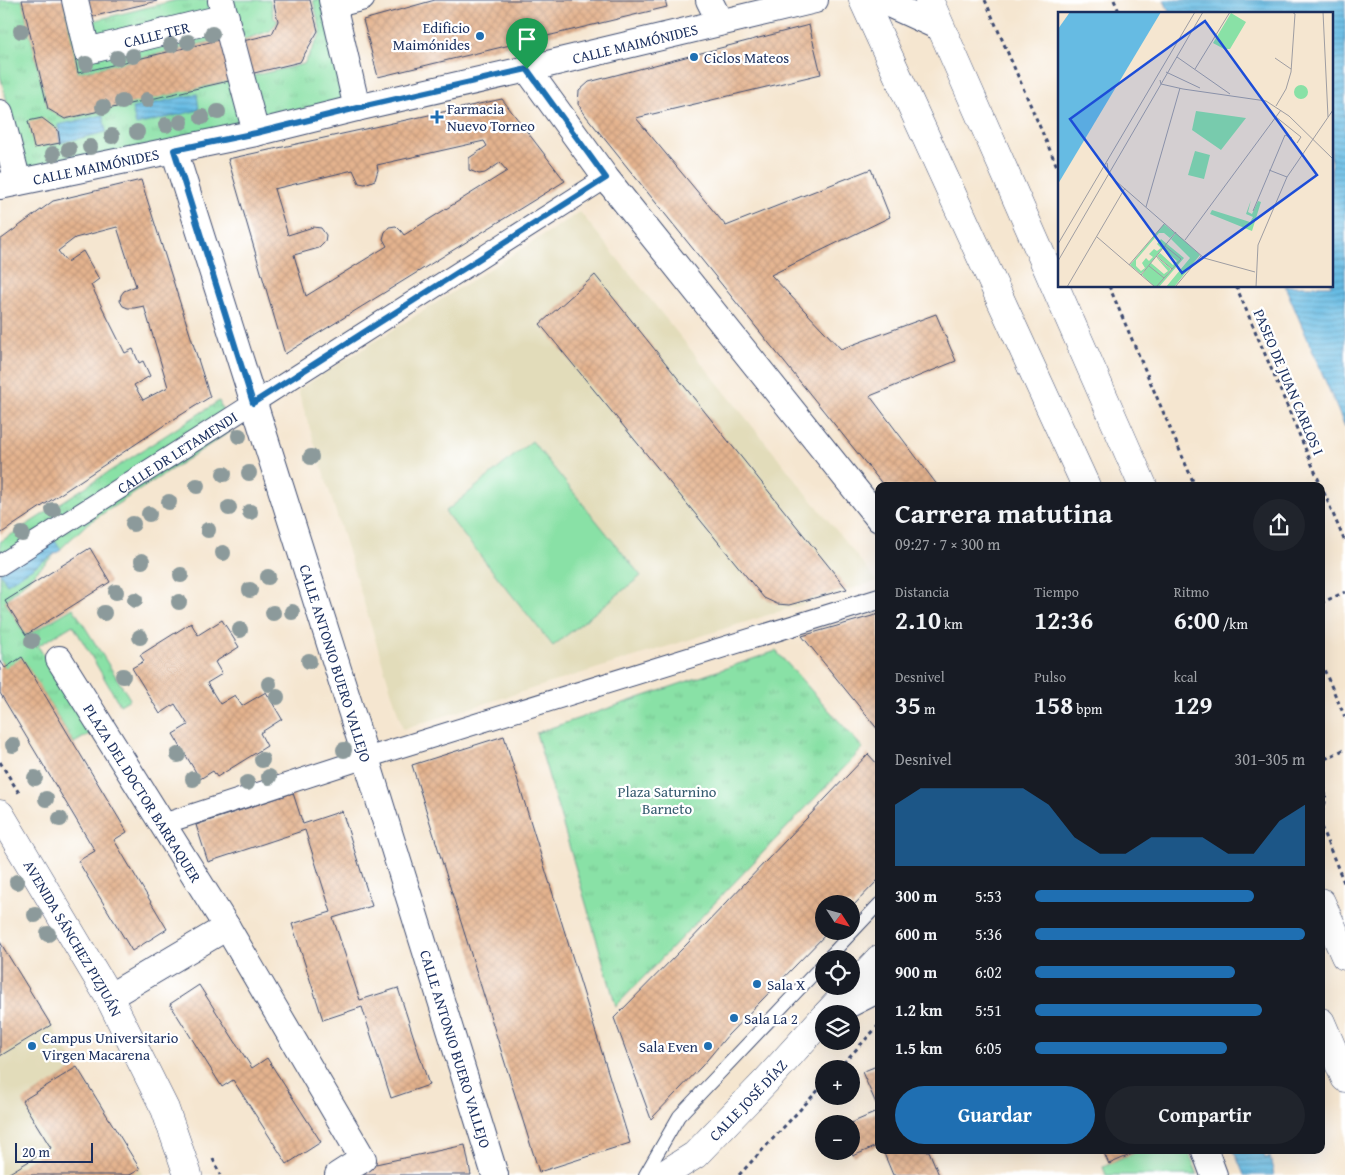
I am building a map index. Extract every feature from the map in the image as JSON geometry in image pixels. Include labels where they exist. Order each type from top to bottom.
[{"type":"main road","points":[[863,0],[1084,482]]},
{"type":"main road","points":[[929,0],[1141,482]]},
{"type":"main road","name":"AVENIDA SÁNCHEZ PIZJUÁN","points":[[0,814],[109,997],[165,1109],[188,1175]]},
{"type":"main road","points":[[1325,911],[1345,956]]},
{"type":"main road","name":"CALLE JOSÉ DÍAZ","points":[[836,1005],[875,963]]},
{"type":"main road","name":"CALLE JOSÉ DÍAZ","points":[[664,1175],[695,1155],[815,1028]]},
{"type":"main road","points":[[1325,1031],[1345,1078]]},
{"type":"street","name":"CALLE TER","points":[[75,0],[87,51],[223,8]]},
{"type":"street","points":[[357,108],[332,4],[364,0]]},
{"type":"street","name":"CALLE MAIMÓNIDES","points":[[9,184],[256,133],[527,69],[714,11],[815,0]]},
{"type":"street","points":[[880,0],[941,28]]},
{"type":"street","points":[[223,8],[256,133]]},
{"type":"street","points":[[527,69],[606,178],[875,515]]},
{"type":"street","points":[[0,112],[9,184]]},
{"type":"street","name":"CALLE ANTONIO BUERO VALLEJO","points":[[174,150],[366,758],[495,1175]]},
{"type":"street","name":"CALLE DR LETAMENDI","points":[[0,565],[606,178]]},
{"type":"street","points":[[163,824],[366,758],[875,600]]},
{"type":"street","name":"PLAZA DEL DOCTOR BARRAQUER","points":[[58,659],[227,927],[363,1159],[338,1175]]},
{"type":"street","points":[[109,997],[227,927]]},
{"type":"street","points":[[848,1005],[875,991]]},
{"type":"street","points":[[1206,1154],[1214,1175]]},
{"type":"lane","points":[[836,950],[875,908]]},
{"type":"lane","points":[[645,1175],[680,1116],[815,972]]},
{"type":"path","points":[[985,0],[1058,169]]},
{"type":"path","points":[[1114,0],[1119,12]]},
{"type":"path","points":[[1110,288],[1193,482]]},
{"type":"path","name":"PASEO DE JUAN CARLOS I","points":[[1237,288],[1319,482]]},
{"type":"path","name":"PASEO DE JUAN CARLOS I","points":[[1325,495],[1345,542]]},
{"type":"path","points":[[1325,601],[1345,592]]},
{"type":"path","points":[[1325,672],[1345,717]]},
{"type":"path","points":[[1325,759],[1345,749]]},
{"type":"path","points":[[1325,837],[1345,885]]},
{"type":"path","points":[[846,1060],[875,1029]]},
{"type":"path","points":[[738,1175],[815,1094]]},
{"type":"shaded area","points":[[580,212],[875,579],[875,582],[403,729],[298,390]]},
{"type":"shaded area","name":"Campus Universitario Virgen Macarena","points":[[0,942],[140,1169],[142,1175],[0,1175]]},
{"type":"green space","points":[[0,0],[22,0],[48,109],[65,119],[236,79],[251,131],[26,173],[0,75]]},
{"type":"green space","points":[[62,0],[92,21],[177,0],[218,0],[231,37],[78,73]]},
{"type":"green space","points":[[225,0],[270,0],[274,18],[278,21],[270,31],[236,42]]},
{"type":"green space","points":[[313,0],[327,0],[353,105],[258,128],[247,77],[304,64],[321,33]]},
{"type":"green space","points":[[219,401],[231,431],[88,523],[5,601],[26,636],[73,608],[130,699],[120,705],[73,625],[38,646],[91,733],[74,743],[22,658],[5,668],[0,660],[0,542]]},
{"type":"green space","points":[[532,441],[641,576],[553,646],[445,512]]},
{"type":"green space","name":"Plaza Saturnino Barneto","points":[[776,651],[863,748],[616,1006],[536,733]]},
{"type":"green space","points":[[1132,1154],[1189,1154],[1198,1175],[1106,1175],[1103,1167]]},
{"type":"water","points":[[1164,0],[1345,0],[1345,427],[1286,288],[1332,288],[1332,12],[1169,12]]},
{"type":"water","points":[[197,94],[199,110],[136,125],[132,108]]},
{"type":"water","points":[[103,115],[106,132],[60,143],[58,125]]},
{"type":"water","points":[[47,529],[61,550],[7,584],[0,573]]},
{"type":"water","points":[[1235,1154],[1264,1154],[1265,1158],[1270,1157],[1274,1175],[1244,1175]]},
{"type":"building","points":[[22,0],[64,0],[78,73],[223,39],[233,80],[65,119],[48,109]]},
{"type":"building","points":[[87,0],[157,0],[157,1],[91,17]]},
{"type":"building","points":[[273,0],[310,0],[318,31],[300,62],[250,74],[243,41],[272,34],[278,21]]},
{"type":"building","name":"Edificio Maimónides","points":[[435,0],[665,0],[667,7],[378,77],[363,20]]},
{"type":"building","points":[[809,25],[821,74],[636,118],[726,226],[871,169],[890,217],[771,275],[841,349],[936,314],[956,361],[870,396],[935,482],[881,482],[586,116],[578,104],[579,91],[589,82]]},
{"type":"building","points":[[502,99],[565,181],[285,354],[228,159]],"holes":[[[484,141],[487,146],[469,158],[469,170],[479,174],[485,173],[500,163],[507,171],[404,235],[396,226],[389,227],[383,239],[387,246],[306,296],[294,255],[319,248],[325,242],[326,235],[321,228],[313,227],[288,235],[274,189],[353,170],[359,183],[365,184],[375,180],[378,170],[377,165]]]},
{"type":"building","points":[[42,118],[58,130],[60,143],[34,148],[28,121]]},
{"type":"building","points":[[141,180],[210,397],[0,534],[0,240],[53,201]],"holes":[[[117,227],[136,286],[124,291],[120,301],[123,306],[128,308],[144,306],[168,387],[143,400],[134,385],[150,376],[143,361],[139,363],[133,349],[125,353],[91,285],[99,279],[83,251],[67,262],[58,251],[75,238]]]},
{"type":"building","points":[[595,275],[847,589],[789,605],[777,604],[764,598],[540,324]]},
{"type":"building","points":[[90,548],[110,582],[26,635],[5,601]]},
{"type":"building","points":[[875,615],[875,726],[802,636]]},
{"type":"building","points":[[222,620],[239,647],[215,662],[222,674],[207,683],[220,704],[235,695],[242,706],[266,692],[282,719],[260,733],[267,746],[217,777],[213,771],[200,779],[173,734],[188,725],[175,704],[160,714],[132,668],[144,661],[140,655],[191,623],[198,635]]},
{"type":"building","points":[[22,657],[127,832],[114,840],[167,929],[132,951],[78,861],[95,851],[0,693],[0,660],[5,668]]},
{"type":"building","points":[[504,736],[630,1143],[539,1172],[412,765]]},
{"type":"building","points":[[868,754],[875,762],[875,883],[860,899],[860,895],[815,895],[815,940],[820,940],[728,1035],[702,1066],[651,1119],[614,1018]]},
{"type":"building","points":[[293,793],[303,824],[342,811],[372,906],[333,918],[360,1000],[398,988],[429,1085],[391,1098],[362,1007],[323,1020],[292,924],[331,912],[305,830],[208,862],[196,825]]},
{"type":"building","points":[[0,942],[51,1025],[0,1056]]},
{"type":"building","points":[[199,985],[252,1068],[267,1058],[321,1142],[287,1164],[233,1080],[222,1087],[170,1004]]},
{"type":"building","points":[[77,1067],[140,1169],[130,1175],[6,1175],[51,1148],[22,1101]]},
{"type":"building","points":[[875,1067],[875,1101],[862,1072]]},
{"type":"building","points":[[875,1113],[875,1147],[860,1153],[860,1119]]},
{"type":"building","points":[[465,1145],[471,1175],[359,1175],[357,1168]]},
{"type":"building","points":[[884,1154],[930,1154],[939,1175],[893,1175]]},
{"type":"building","points":[[1104,1154],[1132,1154],[1109,1164]]},
{"type":"place","name":"Edificio Maimónides","points":[[480,36]]},
{"type":"place","name":"Ciclos Mateos","points":[[694,57]]},
{"type":"place","name":"Farmacia Nuevo Torneo","points":[[437,117]]},
{"type":"place","name":"Sala X","points":[[757,984]]},
{"type":"place","name":"Sala La 2","points":[[734,1018]]},
{"type":"place","name":"Campus Universitario Virgen Macarena","points":[[32,1046]]},
{"type":"place","name":"Sala Even","points":[[708,1046]]},
{"type":"route","points":[[527,69],[606,178],[253,403],[174,150],[256,133],[527,69]]}]
